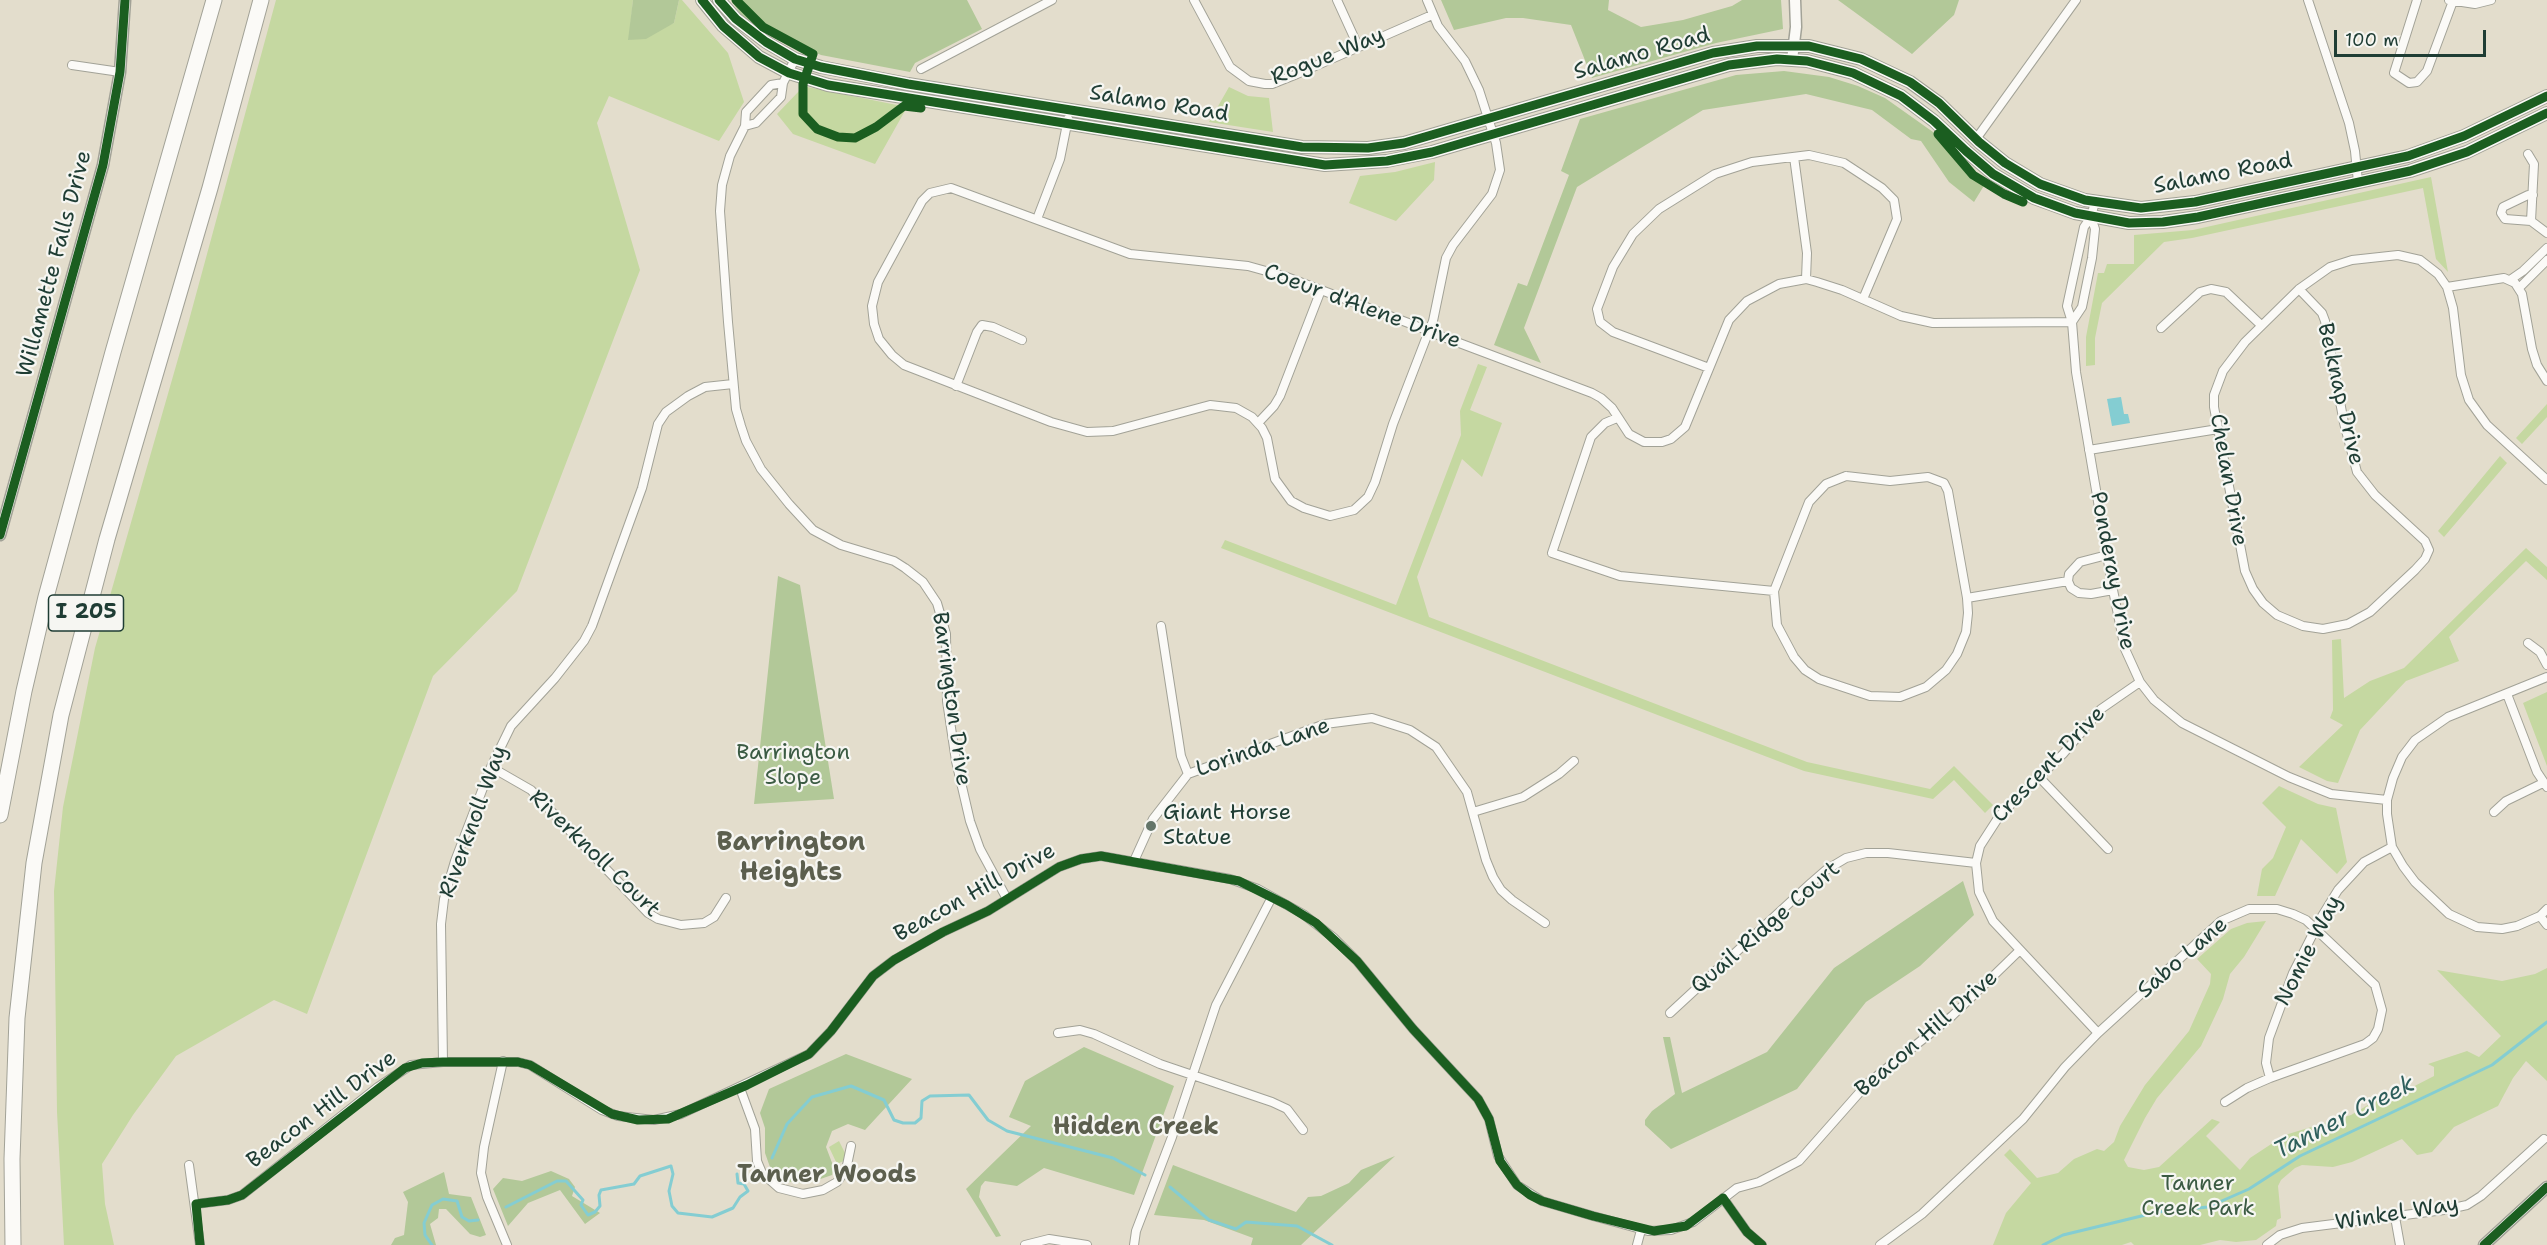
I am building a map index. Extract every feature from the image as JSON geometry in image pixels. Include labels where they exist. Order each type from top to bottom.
[{"type":"highway","name":"I 205","points":[[0,815],[24,691],[51,576],[214,0]]},
{"type":"highway","name":"I 205","points":[[13,1245],[12,1159],[18,1008],[34,863],[61,715],[104,549],[206,200],[261,0]]},
{"type":"main road","name":"Salamo Road","points":[[702,0],[723,26],[786,78],[1325,165],[1396,160],[1493,134],[1711,69],[1747,62],[1792,60],[1839,68],[1882,85],[1920,109],[1966,151],[2008,184],[2047,203],[2091,217],[2129,223],[2176,221],[2410,171],[2447,160],[2547,113]]},
{"type":"main road","name":"Salamo Road","points":[[719,0],[754,34],[795,59],[842,72],[1302,147],[1393,145],[1713,53],[1756,46],[1794,45],[1844,54],[1887,69],[1933,98],[1976,139],[2025,176],[2063,193],[2095,202],[2141,208],[2178,205],[2408,156],[2440,146],[2547,96]]},
{"type":"street","name":"Willamette Falls Drive","points":[[0,535],[98,184],[113,117],[120,72],[125,0]]},
{"type":"street","name":"Rogue Way","points":[[1194,0],[1230,68],[1240,76],[1257,83],[1272,84],[1432,15]]},
{"type":"street","points":[[1337,0],[1358,46]]},
{"type":"street","points":[[1321,290],[1280,396],[1258,423],[1267,438],[1275,479],[1291,501],[1317,513],[1330,516],[1354,510],[1368,497],[1376,482],[1393,424],[1436,310],[1441,274],[1446,258],[1453,245],[1492,194],[1497,181],[1500,158],[1471,72],[1432,15],[1427,0]]},
{"type":"street","points":[[1792,60],[1796,27],[1794,0]]},
{"type":"street","points":[[1976,139],[2076,0]]},
{"type":"street","points":[[2308,0],[2349,123],[2355,150],[2358,182]]},
{"type":"street","points":[[2417,0],[2394,73],[2409,83],[2417,82],[2427,71],[2451,0],[2475,4],[2491,0]]},
{"type":"street","points":[[921,69],[1045,1]]},
{"type":"street","points":[[745,126],[756,123],[765,116],[781,97],[786,78],[795,59]]},
{"type":"street","points":[[72,65],[120,72]]},
{"type":"street","name":"Barrington Drive","points":[[786,78],[771,85],[746,112],[745,126],[730,156],[722,185],[720,211],[736,410],[746,441],[766,476],[806,524],[822,537],[841,545],[894,561],[923,582],[938,603],[946,634],[947,701],[956,760],[970,821],[980,849],[1007,899]]},
{"type":"street","points":[[1037,219],[1060,159],[1069,110]]},
{"type":"street","points":[[2528,154],[2534,164],[2531,221]]},
{"type":"street","points":[[1708,368],[1621,335],[1600,322],[1597,309],[1613,267],[1634,234],[1647,219],[1686,191],[1729,169],[1752,162],[1821,156],[1844,164],[1882,188],[1894,200],[1897,219],[1863,299]]},
{"type":"street","points":[[1794,157],[1807,253],[1806,279]]},
{"type":"street","name":"Coeur d'Alene Drive","points":[[1258,423],[1244,412],[1217,405],[1165,416],[1113,431],[1087,432],[1066,427],[904,365],[885,348],[876,332],[872,316],[873,295],[922,201],[936,191],[950,188],[1130,254],[1248,266],[1284,276],[1602,398],[1622,428],[1636,440],[1651,443],[1671,439],[1685,427],[1723,332],[1742,305],[1766,289],[1790,281],[1806,279],[1833,287],[1901,316],[1933,323],[2072,322]]},
{"type":"street","points":[[2533,195],[2528,195],[2503,207],[2501,213],[2505,219],[2531,221],[2547,233]]},
{"type":"street","name":"Ponderay Drive","points":[[2095,202],[2091,217],[2084,227],[2067,306],[2072,322],[2075,371],[2113,590],[2125,649],[2140,682],[2154,700],[2182,723],[2281,773],[2331,794],[2387,800]]},
{"type":"street","name":"Ponderay Drive","points":[[2072,322],[2082,307],[2092,258],[2095,229],[2091,217]]},
{"type":"street","points":[[2447,287],[2490,279],[2510,280],[2547,248]]},
{"type":"street","name":"Chelan Drive","points":[[2429,550],[2421,564],[2370,612],[2348,624],[2323,629],[2286,620],[2263,603],[2248,580],[2218,429],[2214,395],[2220,378],[2231,359],[2261,325],[2315,275],[2352,260],[2398,255],[2420,260],[2438,274],[2447,287],[2453,308],[2461,375],[2469,400],[2487,425],[2547,480]]},
{"type":"street","points":[[2519,288],[2547,260]]},
{"type":"street","points":[[2510,280],[2519,288],[2532,349],[2537,365],[2547,381]]},
{"type":"street","points":[[2161,328],[2186,303],[2203,290],[2210,289],[2226,292],[2261,325]]},
{"type":"street","name":"Belknap Drive","points":[[2299,289],[2322,313],[2325,321],[2344,423],[2357,472],[2375,495],[2425,541],[2429,550]]},
{"type":"street","points":[[956,386],[982,326],[990,325],[1022,340]]},
{"type":"street","name":"Riverknoll Way","points":[[443,1062],[441,920],[444,899],[455,861],[490,767],[511,726],[555,678],[584,641],[592,626],[642,488],[658,424],[666,412],[688,396],[705,387],[733,384]]},
{"type":"street","points":[[1617,418],[1605,423],[1591,437],[1560,535],[1552,553],[1620,576],[1774,591]]},
{"type":"street","points":[[2089,450],[2218,429]]},
{"type":"street","points":[[1846,476],[1890,480],[1928,477],[1944,483],[1948,491],[1966,598],[1968,613],[1965,637],[1946,670],[1932,683],[1913,693],[1889,698],[1855,692],[1819,679],[1805,670],[1780,635],[1775,612],[1774,591],[1809,502],[1826,484],[1846,476]]},
{"type":"street","points":[[2107,555],[2080,562],[2068,574],[2068,581],[2071,588],[2079,593],[2091,594],[2113,590]]},
{"type":"street","points":[[1966,598],[2068,581]]},
{"type":"street","points":[[1161,626],[1181,756],[1188,774]]},
{"type":"street","points":[[2528,644],[2540,652],[2547,665]]},
{"type":"street","points":[[2547,677],[2448,717],[2415,740],[2402,757],[2392,778],[2387,800],[2388,828],[2392,847],[2415,882],[2449,914],[2477,927],[2502,929],[2514,927],[2540,916],[2547,909]]},
{"type":"street","name":"Crescent Drive","points":[[2098,1033],[1993,921],[1985,908],[1977,885],[1976,863],[1980,846],[1992,824],[2040,778],[2101,709],[2140,682]]},
{"type":"street","points":[[2494,812],[2506,801],[2545,785],[2506,694]]},
{"type":"street","name":"Lorinda Lane","points":[[1134,861],[1153,819],[1188,774],[1325,724],[1372,718],[1410,730],[1436,747],[1467,792],[1486,860],[1497,884],[1512,900],[1545,923]]},
{"type":"street","points":[[1473,813],[1522,798],[1559,774],[1574,761]]},
{"type":"street","name":"Riverknoll Court","points":[[490,767],[531,790],[550,807],[648,913],[658,919],[681,925],[704,923],[714,917],[726,898]]},
{"type":"street","points":[[2040,778],[2108,849]]},
{"type":"street","name":"Nomie Way","points":[[2270,1078],[2266,1062],[2269,1038],[2293,973],[2315,929],[2338,890],[2364,862],[2392,847]]},
{"type":"street","name":"Quail Ridge Court","points":[[1670,1012],[1811,883],[1826,870],[1846,858],[1866,853],[1888,853],[1976,863]]},
{"type":"street","name":"Beacon Hill Drive","points":[[196,1204],[228,1200],[242,1195],[398,1072],[411,1065],[503,1061],[530,1065],[602,1110],[633,1119],[668,1119],[740,1088],[809,1054],[831,1031],[878,971],[1007,899],[1059,867],[1081,859],[1101,856],[1230,879],[1272,897],[1312,921],[1346,949],[1413,1029],[1478,1099],[1489,1119],[1498,1156],[1516,1185],[1542,1201],[1641,1230],[1671,1230],[1686,1226],[1737,1188],[1759,1182],[1799,1161],[1867,1084],[1952,1016],[2019,951]]},
{"type":"street","points":[[1134,1245],[1136,1231],[1172,1137],[1218,1000],[1272,897]]},
{"type":"street","name":"Sabo Lane","points":[[1880,1245],[1922,1214],[2023,1119],[2065,1067],[2098,1033],[2197,942],[2229,917],[2249,909],[2277,909],[2306,920],[2375,985],[2382,1012],[2378,1029],[2365,1044],[2270,1078],[2247,1088],[2225,1102]]},
{"type":"street","points":[[2540,916],[2547,925]]},
{"type":"street","points":[[1058,1033],[1080,1030],[1094,1034],[1160,1064],[1272,1102],[1287,1109],[1303,1130]]},
{"type":"street","points":[[503,1061],[484,1147],[482,1182],[507,1245]]},
{"type":"street","points":[[740,1088],[755,1129],[757,1161],[762,1173],[779,1188],[802,1194],[823,1190],[837,1182],[846,1170],[851,1146]]},
{"type":"street","name":"Winkel Way","points":[[2267,1245],[2280,1235],[2302,1228],[2395,1217],[2468,1205],[2544,1139]]},
{"type":"street","points":[[189,1166],[200,1245]]},
{"type":"street","points":[[2484,1245],[2547,1187]]},
{"type":"street","points":[[1723,1198],[1747,1232],[1761,1245]]},
{"type":"street","points":[[2395,1217],[2400,1245]]},
{"type":"street","points":[[1638,1245],[1641,1230]]},
{"type":"street","points":[[1025,1245],[1049,1239],[1088,1245]]},
{"type":"green space","points":[[276,0],[633,0],[629,40],[674,23],[679,0],[682,0],[728,53],[744,102],[719,141],[609,96],[597,123],[640,270],[517,591],[433,676],[307,1014],[274,1000],[176,1056],[133,1115],[102,1164],[105,1204],[114,1245],[64,1245],[57,1112],[54,891],[63,807],[95,648],[188,324]]},
{"type":"green space","points":[[633,0],[679,0],[674,23],[646,39],[628,40]]},
{"type":"green space","points":[[731,0],[967,0],[982,29],[915,63],[910,72],[821,55],[746,22]]},
{"type":"green space","points":[[1441,0],[1609,0],[1608,10],[1641,27],[1683,20],[1732,6],[1742,0],[1781,0],[1783,29],[1716,43],[1592,78],[1571,25],[1523,18],[1506,18],[1454,30]]},
{"type":"green space","points":[[1838,0],[1959,0],[1954,15],[1912,54]]},
{"type":"green space","points":[[1784,71],[1829,77],[1885,98],[1933,132],[1963,168],[1985,184],[1974,202],[1949,182],[1921,141],[1911,139],[1872,110],[1806,94],[1703,110],[1577,187],[1524,328],[1541,363],[1494,345],[1518,283],[1527,286],[1569,175],[1561,171],[1580,119],[1736,75]]},
{"type":"green space","points":[[807,87],[902,106],[906,109],[875,164],[793,134],[777,114],[800,90]]},
{"type":"green space","points":[[1229,87],[1248,96],[1269,98],[1273,132],[1209,122]]},
{"type":"green space","points":[[1435,162],[1434,180],[1396,221],[1349,203],[1360,176],[1395,172]]},
{"type":"green space","points":[[2431,177],[2448,272],[2436,259],[2423,188],[2164,242],[2102,303],[2095,338],[2095,365],[2086,366],[2086,337],[2098,273],[2104,273],[2107,264],[2134,264],[2134,235],[2193,230]]},
{"type":"green space","points":[[1478,364],[1487,367],[1470,410],[1502,423],[1482,477],[1462,459],[1417,577],[1429,617],[1807,762],[1930,789],[1954,766],[1993,805],[1985,813],[1954,780],[1933,799],[1804,771],[1221,548],[1225,540],[1396,605],[1461,435],[1460,411]]},
{"type":"green space","points":[[2547,404],[2547,417],[2522,444],[2516,438]]},
{"type":"green space","points":[[2500,456],[2507,463],[2444,537],[2438,531]]},
{"type":"green space","points":[[2526,548],[2547,567],[2547,580],[2526,561],[2449,637],[2459,661],[2406,681],[2360,730],[2338,783],[2327,781],[2299,767],[2343,725],[2330,718],[2333,710],[2332,640],[2341,639],[2344,698],[2370,681],[2404,668]]},
{"type":"green space","name":"Barrington Slope","points":[[778,576],[800,585],[834,799],[754,804]]},
{"type":"green space","points":[[2547,692],[2547,766],[2523,703]]},
{"type":"green space","points":[[2279,786],[2318,804],[2336,808],[2347,862],[2337,874],[2301,839],[2275,896],[2257,896],[2262,869],[2273,858],[2286,827],[2262,803]]},
{"type":"green space","points":[[1963,881],[1974,915],[1920,966],[1866,1002],[1797,1089],[1671,1149],[1645,1125],[1645,1120],[1652,1111],[1675,1094],[1663,1037],[1670,1037],[1682,1093],[1767,1052],[1834,968]]},
{"type":"green space","name":"Tanner Creek Park","points":[[2266,921],[2244,957],[2230,974],[2223,999],[2201,1046],[2157,1098],[2145,1118],[2124,1160],[2128,1167],[2144,1170],[2159,1167],[2212,1119],[2220,1122],[2206,1136],[2240,1170],[2250,1158],[2285,1135],[2351,1115],[2395,1089],[2403,1092],[2434,1076],[2434,1067],[2428,1064],[2467,1051],[2479,1057],[2501,1036],[2437,970],[2502,981],[2535,974],[2547,968],[2547,1081],[2526,1061],[2513,1078],[2498,1106],[2454,1127],[2432,1152],[2417,1155],[2402,1139],[2352,1162],[2333,1167],[2302,1165],[2295,1168],[2281,1180],[2278,1186],[2281,1218],[2277,1220],[2276,1226],[2256,1240],[2236,1242],[2220,1240],[2200,1245],[2134,1245],[2131,1242],[2122,1245],[1993,1245],[2006,1213],[2031,1183],[2004,1155],[2010,1149],[2037,1178],[2058,1173],[2074,1159],[2097,1149],[2104,1151],[2114,1142],[2120,1126],[2145,1085],[2189,1031],[2210,984],[2211,974],[2197,959],[2231,929],[2247,923]]},
{"type":"green space","points":[[1084,1047],[1174,1086],[1134,1195],[1044,1168],[1017,1186],[985,1181],[981,1186],[979,1197],[1001,1236],[996,1237],[966,1189],[1031,1126],[1009,1117],[1025,1081]]},
{"type":"green space","points":[[846,1054],[912,1079],[865,1130],[848,1124],[832,1131],[826,1147],[834,1168],[832,1175],[806,1184],[785,1181],[770,1167],[765,1153],[765,1128],[760,1113],[769,1089]]},
{"type":"green space","points":[[839,1141],[848,1159],[837,1164],[829,1147]]},
{"type":"green space","points":[[1395,1156],[1301,1245],[1251,1245],[1253,1238],[1204,1220],[1154,1215],[1173,1165],[1296,1212],[1308,1197],[1321,1196],[1349,1183],[1361,1170]]},
{"type":"green space","points":[[551,1171],[569,1179],[575,1187],[572,1196],[600,1213],[585,1224],[560,1190],[528,1203],[508,1226],[493,1189],[503,1178],[522,1181]]},
{"type":"green space","points":[[444,1172],[449,1194],[471,1197],[486,1235],[480,1237],[470,1234],[446,1209],[439,1209],[438,1218],[430,1224],[436,1245],[391,1245],[395,1238],[404,1235],[408,1202],[403,1192]]},
{"type":"water","points":[[2121,397],[2124,414],[2128,414],[2130,423],[2112,426],[2107,399]]},
{"type":"waterway","name":"Tanner Creek","points":[[2043,1245],[2063,1235],[2158,1212],[2208,1207],[2249,1189],[2300,1156],[2492,1065],[2547,1022]]},
{"type":"waterway","name":"Tanner Creek","points":[[772,1158],[787,1124],[812,1097],[851,1086],[884,1100],[894,1120],[903,1123],[915,1123],[921,1118],[922,1101],[930,1096],[969,1095],[988,1120],[1007,1131],[1113,1158],[1145,1175]]},
{"type":"waterway","name":"Tanner Creek","points":[[506,1207],[557,1181],[566,1181],[583,1200],[581,1205],[588,1215],[600,1206],[601,1190],[634,1184],[640,1176],[671,1166],[673,1174],[669,1191],[672,1206],[678,1213],[712,1217],[733,1208],[740,1197],[748,1191],[744,1184],[738,1183],[737,1174]]},
{"type":"waterway","name":"Tanner Creek","points":[[1170,1187],[1209,1220],[1236,1229],[1246,1222],[1297,1226],[1332,1245]]},
{"type":"waterway","name":"Tanner Creek","points":[[432,1245],[425,1235],[424,1223],[432,1205],[443,1199],[457,1201],[462,1217],[469,1221],[478,1220]]},
{"type":"cycle path","points":[[0,535],[103,165],[120,72],[125,0]]},
{"type":"cycle path","points":[[702,0],[723,26],[759,57],[789,73],[828,85],[1325,165],[1387,161],[1432,152],[1729,65],[1777,59],[1807,61],[1853,73],[1901,96],[1934,121],[1993,174],[2034,198],[2075,213],[2129,223],[2163,222],[2198,217],[2410,171],[2467,152],[2547,113]]},
{"type":"cycle path","points":[[719,0],[736,19],[766,42],[795,59],[821,67],[908,84],[1302,147],[1368,148],[1404,143],[1713,53],[1757,46],[1809,46],[1861,59],[1910,82],[1939,103],[1979,142],[2005,163],[2040,184],[2085,200],[2141,208],[2195,202],[2408,156],[2464,136],[2547,96]]},
{"type":"cycle path","points":[[736,0],[763,27],[813,54],[803,84],[803,114],[817,129],[838,137],[855,138],[876,127],[904,106],[921,108]]},
{"type":"cycle path","points":[[1938,134],[1973,175],[2004,194],[2023,202]]},
{"type":"cycle path","points":[[200,1245],[196,1204],[228,1200],[242,1195],[405,1068],[422,1063],[518,1062],[530,1065],[612,1114],[638,1120],[668,1119],[747,1085],[809,1054],[831,1031],[873,976],[894,960],[943,932],[988,911],[1059,867],[1081,859],[1101,856],[1239,881],[1287,905],[1316,923],[1357,961],[1413,1029],[1478,1099],[1489,1119],[1500,1161],[1517,1185],[1530,1195],[1542,1201],[1593,1216],[1654,1231],[1686,1226],[1723,1198],[1747,1232],[1762,1245]]},
{"type":"cycle path","points":[[2484,1245],[2547,1187]]},
{"type":"place","name":"Giant Horse Statue","points":[[1151,826]]},
{"type":"district","name":"Barrington Heights","points":[[791,858]]},
{"type":"district","name":"Hidden Creek","points":[[1136,1128]]},
{"type":"district","name":"Tanner Woods","points":[[827,1176]]}]
